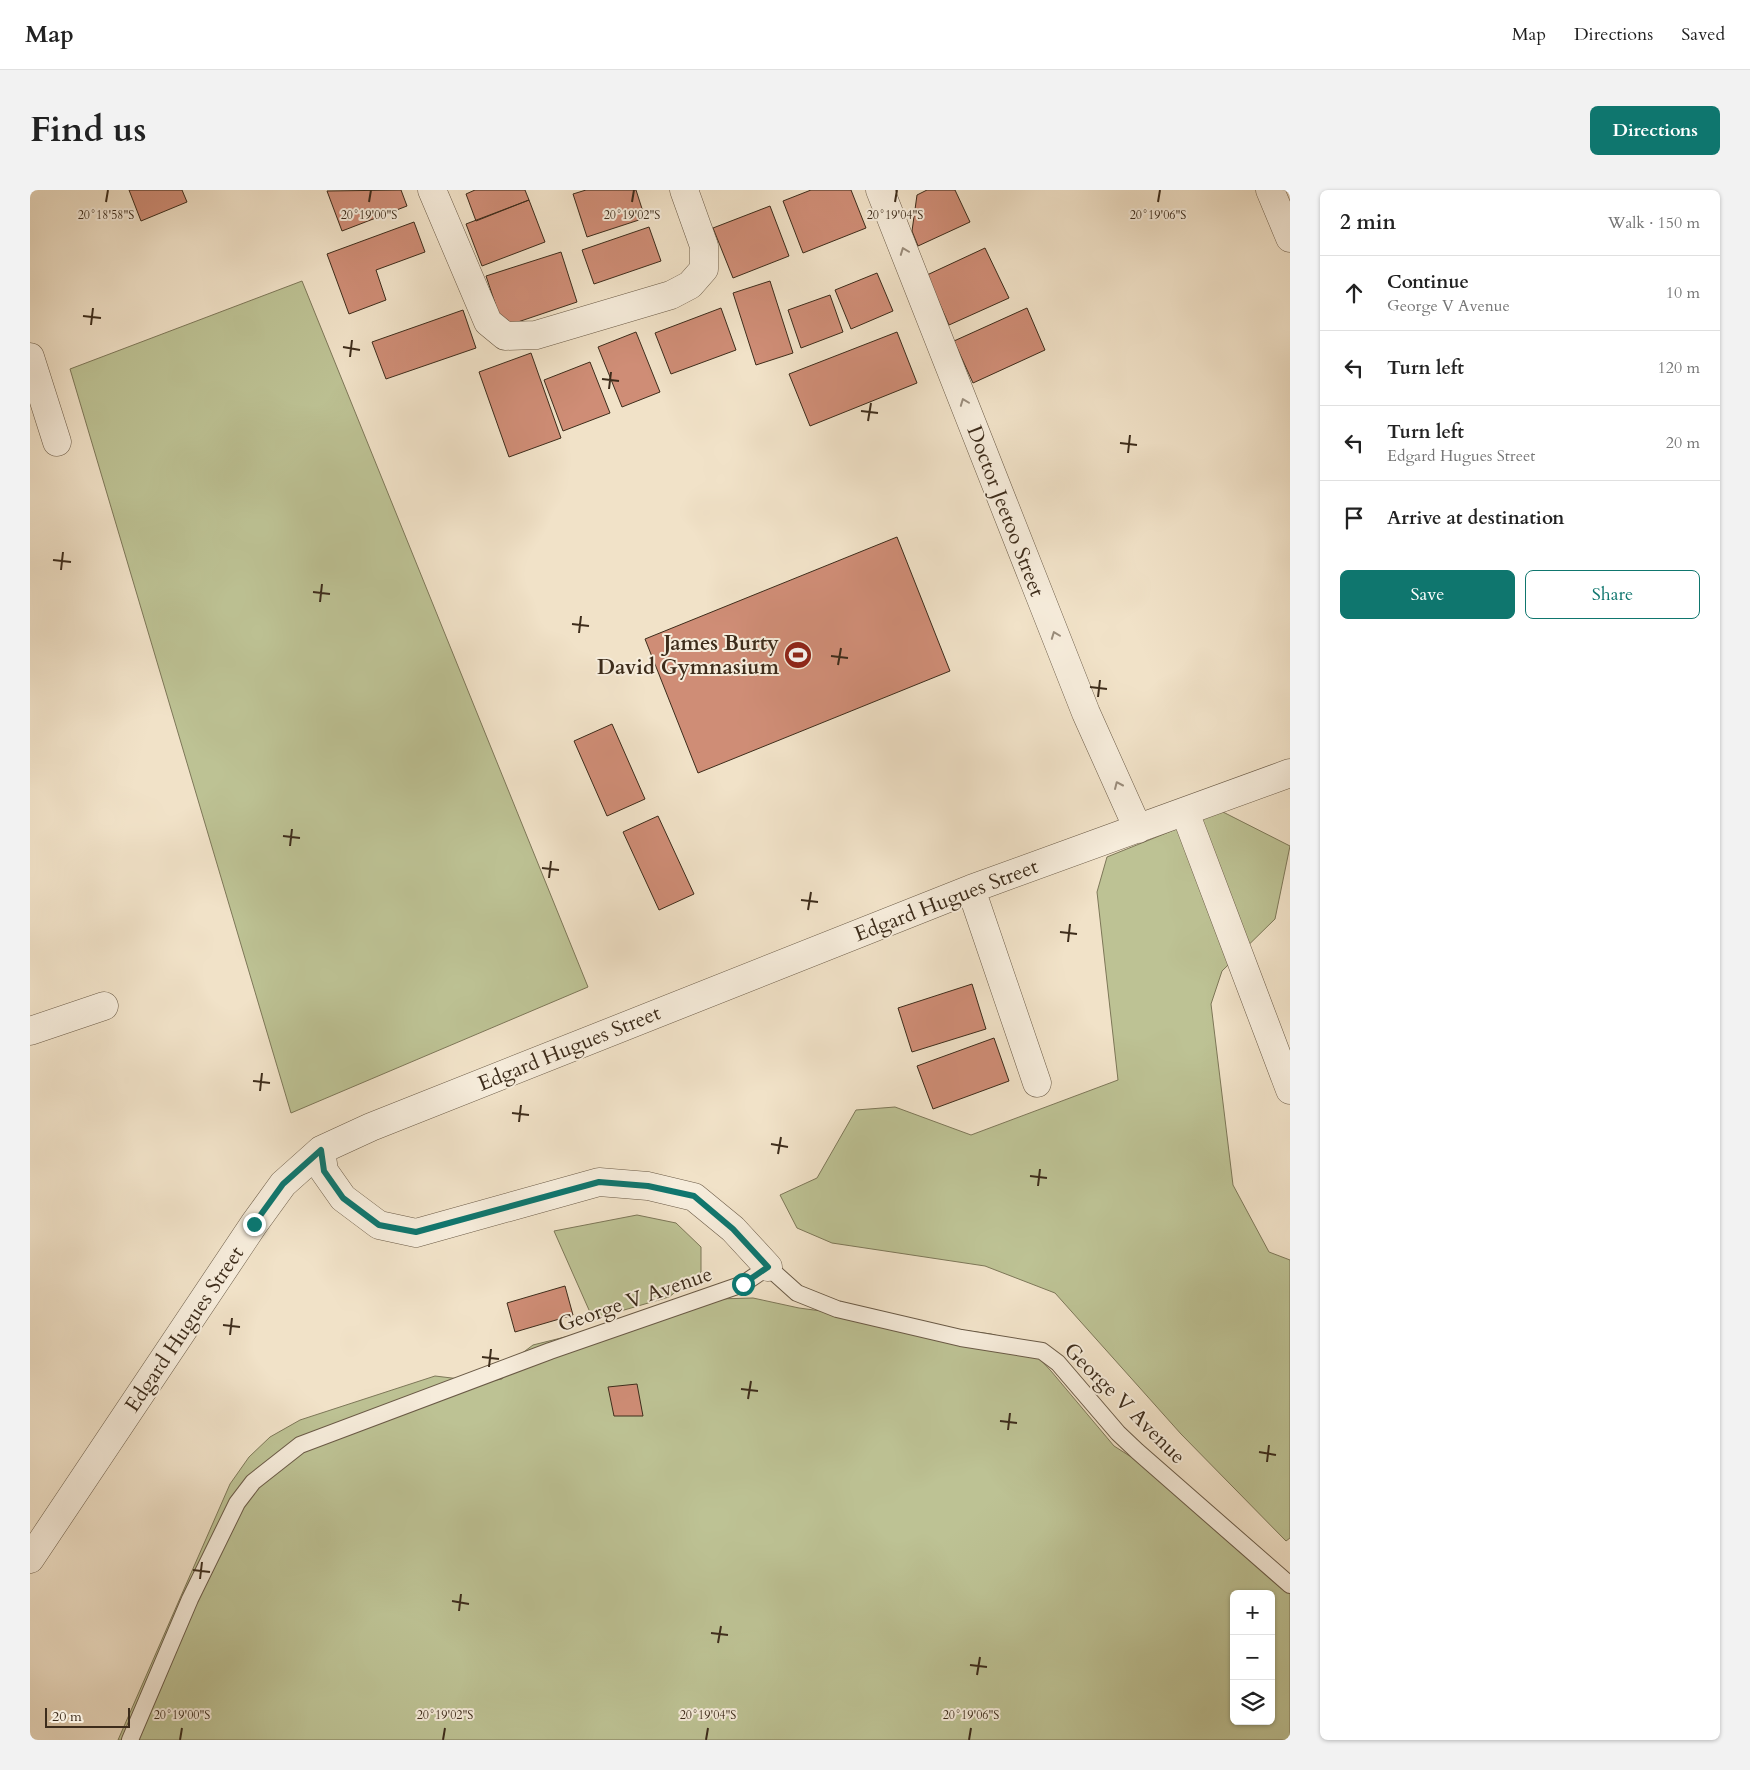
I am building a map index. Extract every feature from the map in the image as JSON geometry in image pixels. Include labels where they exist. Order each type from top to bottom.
[{"type":"street","points":[[432,190],[488,322],[505,336],[536,335],[670,295],[690,284],[704,269],[704,246],[684,190]]},
{"type":"street","name":"Doctor Jeetoo Street","points":[[880,190],[1086,713],[1138,829]]},
{"type":"street","points":[[1270,190],[1290,238]]},
{"type":"street","points":[[30,357],[57,442]]},
{"type":"street","name":"Edgard Hugues Street","points":[[30,1559],[254,1224],[283,1184],[321,1150],[380,1123],[971,889],[1290,773]]},
{"type":"street","points":[[1185,812],[1290,1090]]},
{"type":"street","points":[[971,889],[1037,1083]]},
{"type":"street","points":[[30,1031],[104,1006]]},
{"type":"street","points":[[321,1150],[324,1171],[343,1198],[379,1225],[416,1232],[599,1182],[648,1186],[694,1196],[733,1229],[768,1267]]},
{"type":"lane","name":"George V Avenue","points":[[130,1740],[190,1599],[237,1503],[252,1482],[300,1445],[550,1351],[743,1284],[768,1267],[797,1293],[837,1309],[961,1338],[1042,1350],[1058,1363],[1118,1433],[1290,1585]]},
{"type":"green space","points":[[302,281],[588,987],[291,1113],[70,369]]},
{"type":"green space","points":[[1221,811],[1290,846],[1275,919],[1222,971],[1211,1004],[1233,1185],[1269,1252],[1290,1260],[1290,1538],[1286,1541],[1181,1434],[1055,1293],[985,1266],[832,1243],[797,1228],[780,1195],[817,1178],[856,1110],[895,1107],[971,1135],[1118,1080],[1097,892],[1107,857]]},
{"type":"green space","points":[[637,1215],[676,1223],[701,1247],[701,1272],[669,1297],[593,1319],[554,1231]]},
{"type":"green space","points":[[753,1298],[799,1308],[991,1334],[1025,1343],[1114,1446],[1222,1515],[1254,1543],[1290,1579],[1290,1740],[118,1740],[230,1484],[249,1457],[270,1437],[300,1420],[435,1376],[485,1382],[502,1379],[521,1354],[533,1345],[717,1299]]},
{"type":"building","points":[[129,190],[182,190],[187,202],[141,221]]},
{"type":"building","points":[[401,190],[407,206],[342,231],[327,191]]},
{"type":"building","points":[[475,190],[525,190],[529,200],[476,221],[466,194]]},
{"type":"building","points":[[586,190],[636,190],[645,218],[587,237],[573,194]]},
{"type":"building","points":[[811,190],[851,190],[866,228],[803,253],[783,201]]},
{"type":"building","points":[[927,190],[955,190],[970,222],[918,246],[912,231],[917,195]]},
{"type":"building","points":[[529,200],[545,242],[482,266],[466,224]]},
{"type":"building","points":[[770,206],[789,256],[733,278],[713,228]]},
{"type":"building","points":[[414,222],[425,252],[376,270],[386,300],[349,314],[327,254]]},
{"type":"building","points":[[649,227],[661,261],[594,284],[582,250]]},
{"type":"building","points":[[985,248],[1009,298],[949,325],[927,275]]},
{"type":"building","points":[[561,252],[577,302],[503,327],[486,276]]},
{"type":"building","points":[[877,273],[893,311],[851,329],[835,290]]},
{"type":"building","points":[[770,281],[793,353],[756,365],[733,293]]},
{"type":"building","points":[[830,295],[843,332],[801,348],[788,310]]},
{"type":"building","points":[[721,308],[736,350],[671,374],[655,333]]},
{"type":"building","points":[[1027,308],[1045,350],[973,383],[954,341]]},
{"type":"building","points":[[463,310],[476,348],[386,379],[372,342]]},
{"type":"building","points":[[636,332],[660,392],[622,407],[598,347]]},
{"type":"building","points":[[897,332],[917,383],[810,426],[789,374]]},
{"type":"building","points":[[531,353],[561,438],[509,457],[479,372]]},
{"type":"building","points":[[590,362],[610,413],[563,431],[544,380]]},
{"type":"building","name":"James Burty David Gymnasium","points":[[897,537],[950,671],[698,773],[645,639]]},
{"type":"building","points":[[612,724],[645,799],[607,816],[574,741]]},
{"type":"building","points":[[658,816],[694,894],[659,910],[623,832]]},
{"type":"building","points":[[972,984],[986,1029],[912,1052],[898,1008]]},
{"type":"building","points":[[994,1038],[1009,1081],[933,1109],[917,1066]]},
{"type":"building","points":[[565,1286],[573,1315],[515,1332],[507,1303]]},
{"type":"building","points":[[637,1384],[643,1416],[614,1416],[608,1387]]},
{"type":"place","name":"James Burty David Gymnasium","points":[[798,655]]},
{"type":"route","points":[[254,1224],[283,1184],[321,1150],[324,1171],[343,1198],[379,1225],[416,1232],[539,1200],[599,1182],[648,1186],[694,1196],[733,1229],[768,1267],[743,1284]]}]
